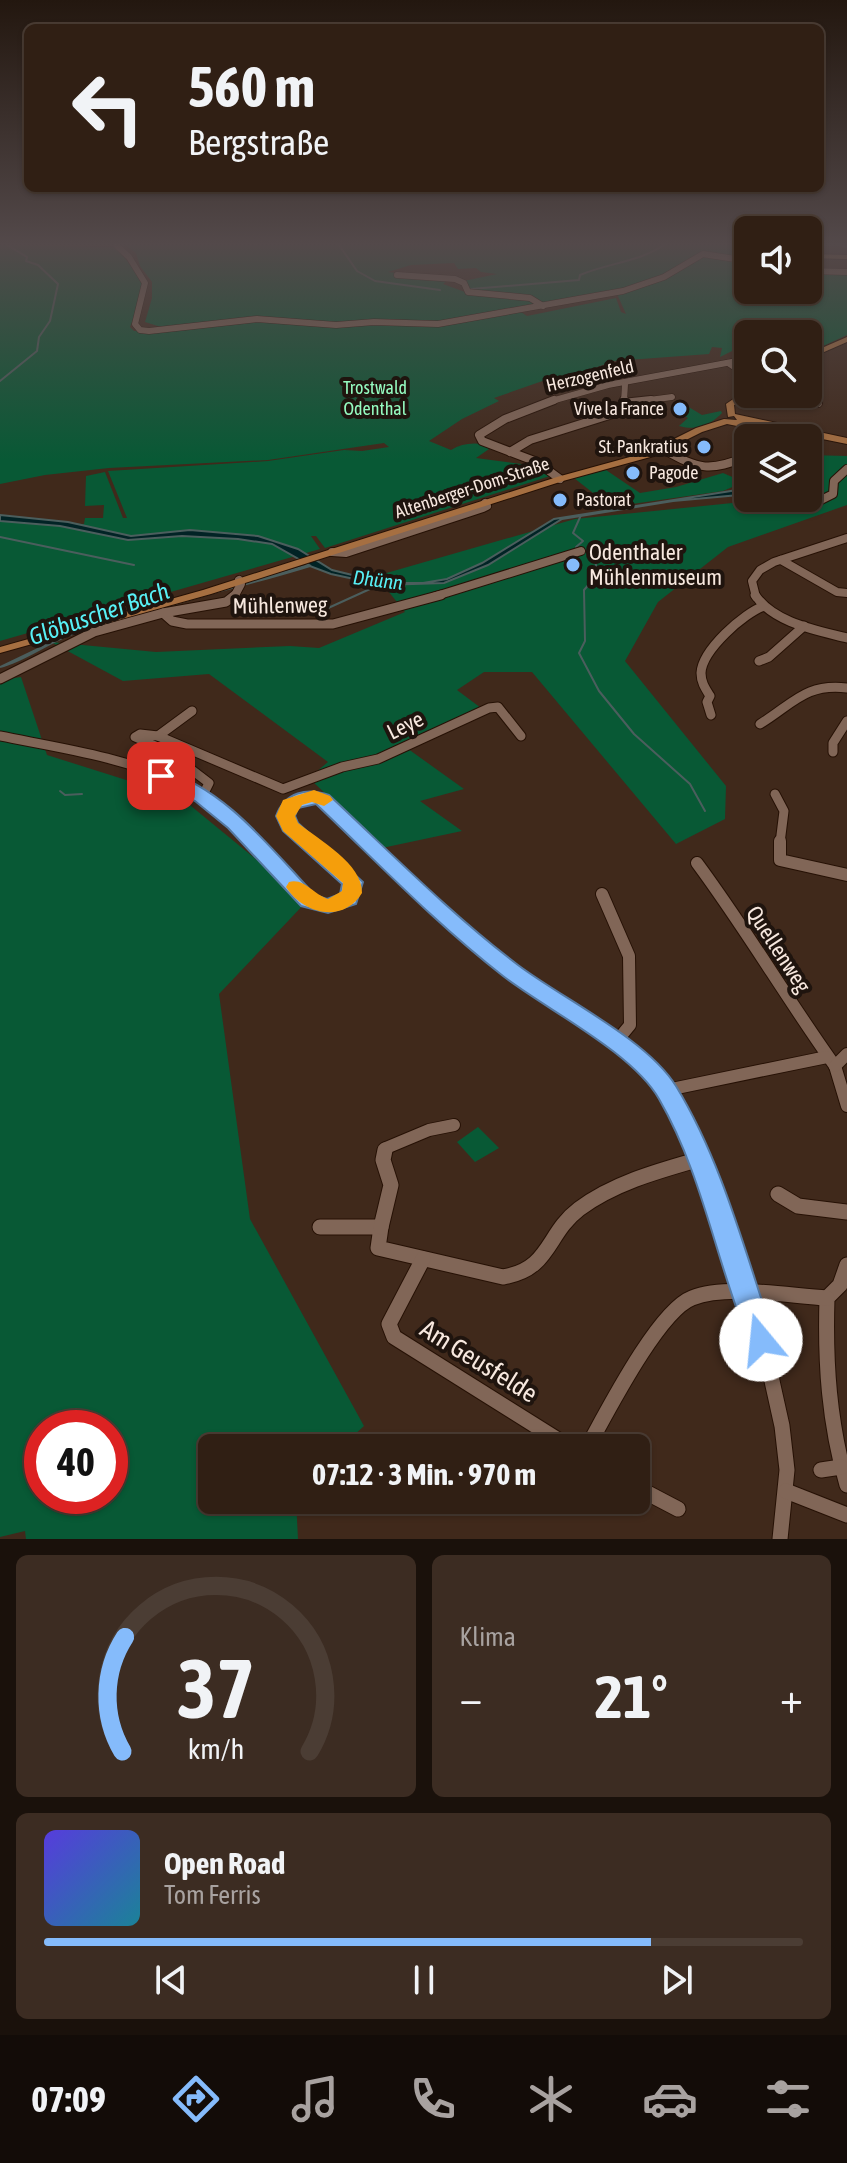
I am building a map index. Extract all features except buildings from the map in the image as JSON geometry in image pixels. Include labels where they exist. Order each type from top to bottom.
[{"type":"main road","points":[[822,351],[847,339]]},
{"type":"main road","points":[[734,402],[730,404],[729,418],[737,423],[743,420],[757,424]]},
{"type":"main road","name":"Altenberger-Dom-Straße","points":[[0,650],[220,587],[663,449],[729,418]]},
{"type":"main road","points":[[822,437],[847,441]]},
{"type":"main road","points":[[220,587],[234,598]]},
{"type":"street","points":[[137,317],[135,324],[140,330],[257,319],[336,325],[374,322],[438,324],[480,317]]},
{"type":"street","name":"Herzogenfeld","points":[[510,452],[482,441],[479,435],[537,405],[734,362]]},
{"type":"street","points":[[728,363],[734,367]]},
{"type":"street","points":[[510,452],[538,438],[616,414],[621,411],[625,384]]},
{"type":"street","points":[[623,403],[672,397]]},
{"type":"street","points":[[663,449],[689,465],[706,464],[719,468]]},
{"type":"street","points":[[510,452],[537,462],[560,479]]},
{"type":"street","points":[[708,477],[734,462]]},
{"type":"street","points":[[822,500],[833,494],[834,481],[847,469]]},
{"type":"street","points":[[847,538],[764,567],[753,577],[753,593],[764,606],[804,626],[847,638]]},
{"type":"street","points":[[834,543],[847,550]]},
{"type":"street","name":"Mühlenweg","points":[[163,613],[172,621],[187,624],[333,624],[461,590],[581,551]]},
{"type":"street","points":[[781,560],[837,592],[847,593]]},
{"type":"street","points":[[0,679],[84,636],[163,613],[214,605],[234,598],[241,584],[239,580]]},
{"type":"street","points":[[711,715],[707,702],[710,696],[701,679],[705,655],[764,606]]},
{"type":"street","points":[[759,661],[769,657],[804,626]]},
{"type":"street","points":[[760,724],[802,692],[823,686],[847,688]]},
{"type":"street","name":"Leye","points":[[158,736],[283,789],[342,767],[378,759],[493,707],[498,707],[521,736]]},
{"type":"street","points":[[192,711],[158,736],[140,734],[135,737],[167,751],[198,773],[209,783],[202,797]]},
{"type":"street","points":[[833,752],[833,743],[847,721]]},
{"type":"street","points":[[0,736],[116,760],[161,776],[202,797],[234,824],[308,901],[328,906],[349,899],[353,882],[290,826],[286,816],[289,805],[296,800],[314,796],[323,799],[423,895],[511,971],[616,1042],[667,1090],[700,1159],[768,1363],[782,1426],[786,1491],[780,1539]]},
{"type":"street","points":[[775,794],[785,805],[786,817],[778,855],[780,860],[847,875]]},
{"type":"street","name":"Quellenweg","points":[[697,863],[747,931],[831,1061],[847,1106]]},
{"type":"street","points":[[602,894],[629,956],[630,1025],[616,1042]]},
{"type":"street","points":[[667,1090],[831,1061],[847,1054]]},
{"type":"street","points":[[454,1125],[437,1126],[386,1148],[383,1160],[392,1171],[392,1182],[378,1248],[503,1277],[518,1277],[538,1265],[565,1221],[586,1205],[646,1175],[700,1159]]},
{"type":"street","points":[[778,1194],[798,1206],[847,1212]]},
{"type":"street","points":[[320,1227],[381,1227]]},
{"type":"street","name":"Am Geusfelde","points":[[423,1259],[389,1324],[394,1337],[549,1434]]},
{"type":"street","points":[[847,1265],[840,1285],[827,1298],[824,1372],[828,1413],[847,1485]]},
{"type":"street","points":[[595,1434],[618,1392],[672,1310],[691,1298],[717,1292],[827,1298]]},
{"type":"street","points":[[821,1470],[841,1467]]},
{"type":"street","points":[[786,1491],[847,1515]]},
{"type":"street","points":[[650,1494],[678,1509]]},
{"type":"green space","name":"Trostwald Odenthal","points":[[0,317],[134,317],[130,327],[134,331],[257,320],[437,326],[492,317],[847,317],[847,335],[822,347],[822,320],[734,320],[734,350],[720,357],[722,348],[712,347],[709,354],[614,361],[564,379],[554,377],[494,398],[499,401],[462,419],[429,441],[451,450],[466,444],[487,445],[492,447],[476,458],[537,466],[550,476],[325,548],[316,536],[311,536],[320,549],[0,641],[0,521],[84,524],[85,518],[103,518],[104,505],[85,506],[86,476],[105,472],[123,518],[127,518],[108,471],[268,461],[389,447],[384,443],[268,460],[109,468],[0,484]]},
{"type":"green space","points":[[147,317],[466,317],[442,321],[379,319],[334,322],[275,318],[161,327],[145,322]]},
{"type":"green space","points":[[682,403],[702,415],[722,413],[700,427],[679,426],[688,418],[670,408]]},
{"type":"green space","points":[[822,455],[847,456],[847,505],[728,547],[658,602],[625,661],[726,786],[725,819],[676,844],[532,672],[484,672],[457,690],[481,708],[404,746],[464,789],[420,801],[462,831],[382,848],[309,778],[328,762],[209,674],[123,681],[51,642],[156,652],[290,646],[319,648],[405,612],[376,576],[575,519],[734,503],[734,512],[822,512]]},
{"type":"green space","points":[[606,470],[640,493],[676,487],[723,473],[734,478],[734,486],[723,491],[611,507],[574,478]]},
{"type":"green space","points":[[21,677],[47,755],[180,797],[307,901],[219,994],[250,1219],[364,1426],[355,1434],[198,1434],[198,1514],[297,1514],[298,1539],[26,1539],[25,1531],[0,1537],[0,680]]},
{"type":"green space","points":[[478,1127],[499,1148],[475,1162],[457,1142]]},
{"type":"water","points":[[734,490],[734,495],[673,501],[562,519],[488,565],[444,583],[382,585],[310,566],[211,594],[309,565],[272,544],[182,536],[128,540],[60,526],[0,521],[0,515],[68,522],[131,536],[190,530],[258,536],[298,549],[332,570],[385,583],[423,583],[447,579],[482,563],[554,519]]},
{"type":"water","points":[[211,594],[78,632],[127,616]]},
{"type":"water","points":[[78,632],[17,661],[0,667],[65,636]]},
{"type":"waterway","points":[[0,381],[37,351],[39,337],[51,317]]},
{"type":"waterway","points":[[576,547],[583,541],[573,533],[581,515]]},
{"type":"waterway","points":[[0,537],[134,565]]},
{"type":"waterway","points":[[595,561],[598,574],[584,590],[585,641],[579,653],[599,691],[634,734],[690,784],[705,811]]},
{"type":"waterway","name":"Dhünn","points":[[271,612],[315,614],[381,584]]},
{"type":"waterway","name":"Glöbuscher Bach","points":[[60,791],[65,795],[82,794]]},
{"type":"slow traffic","points":[[296,887],[308,901],[328,906],[349,899],[352,893],[353,882],[347,874],[290,826],[286,816],[285,811],[296,800],[314,796],[324,800]]},
{"type":"place","name":"Vive la France","points":[[680,409]]},
{"type":"place","name":"St. Pankratius","points":[[704,447]]},
{"type":"place","name":"Pagode","points":[[633,473]]},
{"type":"place","name":"Pastorat","points":[[560,500]]},
{"type":"place","name":"Odenthaler Mühlenmuseum","points":[[573,565]]},
{"type":"route","points":[[161,776],[202,797],[234,824],[308,901],[328,906],[349,899],[353,882],[290,826],[285,811],[296,800],[305,797],[323,799],[423,895],[511,971],[616,1042],[640,1063],[667,1090],[700,1159],[761,1340]]}]
